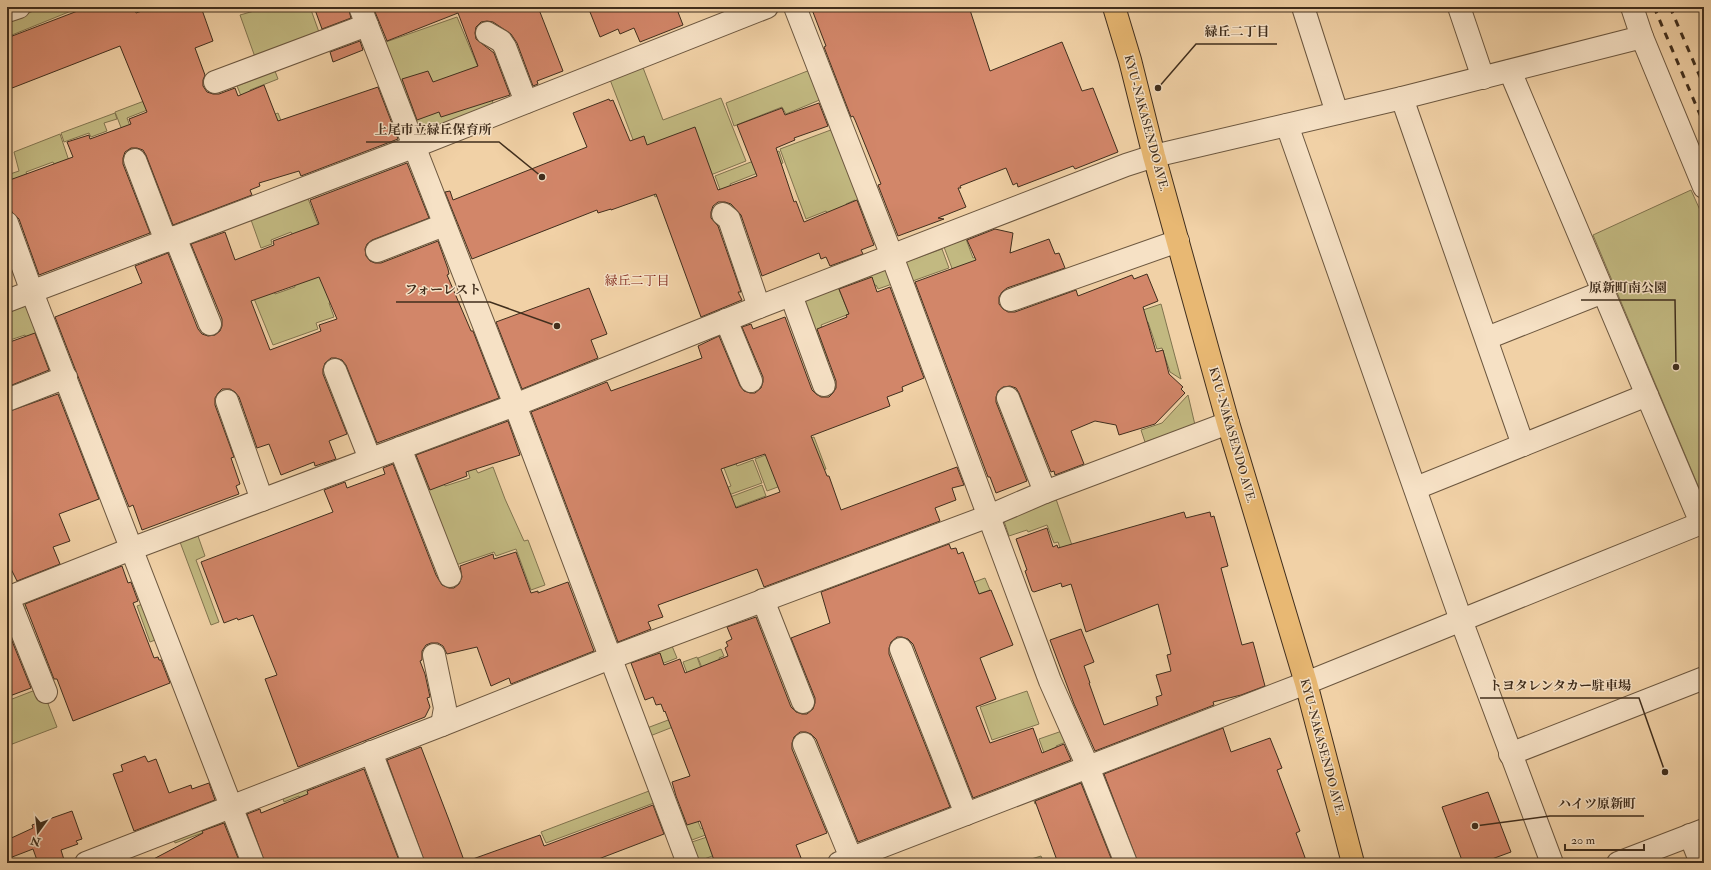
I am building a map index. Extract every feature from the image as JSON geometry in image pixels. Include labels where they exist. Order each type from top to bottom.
[{"type":"main road","name":"KYU-NAKASENDO AVE.","points":[[1114,7],[1130,60],[1154,156],[1228,422],[1306,683],[1353,863]]},
{"type":"street","points":[[7,12],[19,7]]},
{"type":"street","points":[[7,302],[413,147],[767,7]]},
{"type":"street","points":[[795,7],[892,256],[1050,681],[1088,767],[1126,863]]},
{"type":"street","points":[[1304,7],[1337,113]]},
{"type":"street","points":[[1459,7],[1483,78]]},
{"type":"street","points":[[1632,7],[1642,37],[1704,187]]},
{"type":"street","points":[[215,82],[363,16],[515,405],[688,863]]},
{"type":"street","points":[[487,33],[501,41],[505,47],[526,102]]},
{"type":"street","points":[[46,692],[7,597],[515,405],[759,306],[791,295],[1126,165],[1154,156],[1402,98],[1642,37]]},
{"type":"street","points":[[804,744],[858,859],[966,814],[1306,683],[1703,523],[1603,292],[1510,71]]},
{"type":"street","points":[[1402,98],[1523,445]]},
{"type":"street","points":[[1287,125],[1416,488],[1461,620],[1552,863]]},
{"type":"street","points":[[135,160],[210,324]]},
{"type":"street","points":[[723,214],[729,219],[759,306]]},
{"type":"street","points":[[7,223],[32,292],[253,863]]},
{"type":"street","points":[[377,252],[444,225]]},
{"type":"street","points":[[1011,300],[1178,241]]},
{"type":"street","points":[[1486,338],[1603,292]]},
{"type":"street","points":[[791,295],[824,385]]},
{"type":"street","points":[[726,320],[751,381]]},
{"type":"street","points":[[334,370],[370,459]]},
{"type":"street","points":[[7,400],[66,377]]},
{"type":"street","points":[[1416,488],[1647,395]]},
{"type":"street","points":[[1008,398],[1044,492]]},
{"type":"street","points":[[227,401],[262,500]]},
{"type":"street","points":[[86,863],[231,808],[371,752],[442,726],[610,658],[989,516],[1044,492],[1228,422]]},
{"type":"street","points":[[400,448],[450,576]]},
{"type":"street","points":[[763,600],[803,702]]},
{"type":"street","points":[[901,649],[966,814]]},
{"type":"street","points":[[434,655],[445,708],[442,726]]},
{"type":"street","points":[[1510,754],[1704,678]]},
{"type":"street","points":[[371,752],[413,863]]},
{"type":"street","points":[[1618,863],[1697,833],[1701,863]]},
{"type":"shaded area","points":[[43,7],[81,7],[7,37],[7,22]]},
{"type":"shaded area","points":[[253,7],[310,7],[320,35],[255,57],[240,15],[254,11]]},
{"type":"shaded area","points":[[457,17],[494,105],[422,133],[414,130],[383,43]]},
{"type":"shaded area","points":[[642,65],[663,120],[721,98],[746,161],[655,197],[609,77]]},
{"type":"shaded area","points":[[810,70],[822,99],[786,114],[782,107],[734,126],[726,103]]},
{"type":"shaded area","points":[[275,71],[278,79],[250,90],[262,119],[278,113],[282,123],[256,133],[237,86]]},
{"type":"shaded area","points":[[168,92],[155,107],[127,118],[139,150],[131,153],[115,112]]},
{"type":"shaded area","points":[[115,113],[117,119],[104,123],[107,131],[91,137],[89,133],[64,142],[61,133]]},
{"type":"shaded area","points":[[836,128],[866,205],[858,208],[855,200],[846,204],[847,207],[828,214],[826,211],[806,219],[780,149]]},
{"type":"shaded area","points":[[60,134],[69,161],[55,166],[53,162],[26,172],[30,184],[7,197],[7,175],[19,171],[14,152]]},
{"type":"shaded area","points":[[779,151],[783,163],[730,184],[742,215],[731,219],[715,176]]},
{"type":"shaded area","points":[[1691,190],[1704,219],[1704,500],[1593,235]]},
{"type":"shaded area","points":[[307,196],[319,227],[293,236],[291,232],[271,240],[272,244],[261,248],[250,217]]},
{"type":"shaded area","points":[[966,239],[973,258],[985,254],[988,261],[953,271],[944,247]]},
{"type":"shaded area","points":[[942,249],[949,268],[910,282],[903,263]]},
{"type":"shaded area","points":[[264,266],[275,294],[295,287],[294,283],[320,273],[344,296],[329,303],[334,317],[316,323],[318,329],[273,345],[244,274]]},
{"type":"shaded area","points":[[889,268],[895,283],[878,289],[876,285],[858,291],[854,280]]},
{"type":"shaded area","points":[[838,287],[849,314],[821,325],[834,357],[826,361],[801,302]]},
{"type":"shaded area","points":[[1161,304],[1181,379],[1170,372],[1162,348],[1157,349],[1148,322],[1146,323],[1128,315]]},
{"type":"shaded area","points":[[28,305],[40,336],[27,341],[25,335],[7,341],[7,313]]},
{"type":"shaded area","points":[[1188,395],[1195,425],[1145,442],[1141,430],[1162,423]]},
{"type":"shaded area","points":[[718,417],[737,466],[753,460],[762,483],[726,496],[723,489],[731,486],[706,422]]},
{"type":"shaded area","points":[[814,437],[826,469],[767,491],[755,459]]},
{"type":"shaded area","points":[[417,450],[423,453],[431,450],[445,486],[470,478],[467,468],[474,466],[478,473],[493,467],[505,499],[524,541],[528,540],[545,585],[531,590],[516,549],[496,556],[494,552],[456,565],[410,452]]},
{"type":"shaded area","points":[[762,485],[766,496],[588,562],[584,552]]},
{"type":"shaded area","points":[[1056,499],[1084,580],[1073,584],[1058,542],[1054,543],[1047,525],[1028,532],[1027,530],[1009,536],[1003,518]]},
{"type":"shaded area","points":[[198,536],[205,556],[196,560],[219,622],[211,625],[180,542]]},
{"type":"shaded area","points":[[985,578],[990,590],[961,600],[920,602]]},
{"type":"shaded area","points":[[72,583],[74,589],[23,610],[20,602]]},
{"type":"shaded area","points":[[145,603],[158,639],[150,642],[137,606]]},
{"type":"shaded area","points":[[672,646],[677,658],[651,668],[646,656]]},
{"type":"shaded area","points":[[721,649],[724,656],[719,658],[726,677],[739,701],[650,736],[647,728],[716,702],[698,658]]},
{"type":"shaded area","points":[[697,657],[713,701],[695,695],[683,662]]},
{"type":"shaded area","points":[[38,689],[45,696],[57,727],[7,746],[7,701]]},
{"type":"shaded area","points":[[1027,691],[1039,724],[992,740],[980,707]]},
{"type":"shaded area","points":[[1062,731],[1066,742],[1056,746],[1064,767],[1051,772],[1039,739]]},
{"type":"shaded area","points":[[1083,780],[1087,790],[1062,799],[1060,795],[1035,804],[1033,798]]},
{"type":"shaded area","points":[[312,783],[318,798],[300,799],[299,796],[284,802],[282,795]]},
{"type":"shaded area","points":[[649,791],[654,803],[546,843],[541,832]]},
{"type":"shaded area","points":[[691,804],[701,829],[709,826],[711,833],[692,840],[679,808]]},
{"type":"shaded area","points":[[226,820],[227,824],[175,843],[173,836]]},
{"type":"shaded area","points":[[722,832],[728,850],[699,861],[692,842]]},
{"type":"shaded area","points":[[1041,856],[1044,863],[1029,863],[1028,860]]},
{"type":"building","points":[[88,7],[134,7],[136,13],[154,7],[201,7],[213,41],[195,48],[205,75],[203,86],[207,92],[219,94],[235,88],[238,96],[264,85],[278,121],[378,87],[398,139],[301,176],[299,171],[259,183],[260,186],[250,190],[252,195],[173,225],[146,155],[143,150],[131,148],[125,152],[123,164],[150,233],[39,275],[19,219],[12,212],[7,201],[7,181],[73,157],[67,142],[89,135],[90,139],[131,124],[129,119],[147,112],[120,46],[7,90],[7,38]]},
{"type":"building","points":[[314,7],[348,7],[351,18],[322,29]]},
{"type":"building","points":[[373,7],[538,7],[563,71],[537,81],[538,84],[533,86],[517,43],[511,34],[493,22],[481,22],[476,27],[476,39],[494,53],[510,95],[441,117],[439,112],[417,120],[402,79],[428,71],[433,82],[478,66],[458,13],[387,41]]},
{"type":"building","points":[[588,7],[685,7],[686,9],[678,12],[683,25],[640,42],[634,28],[620,34],[618,29],[600,37]]},
{"type":"building","points":[[811,7],[969,7],[990,71],[1062,42],[1082,91],[1093,88],[1118,152],[1075,169],[1073,166],[1018,187],[1017,183],[1013,185],[1006,168],[960,186],[961,188],[958,188],[966,207],[938,218],[944,219],[898,236],[878,185],[881,184],[855,120],[853,116],[851,117],[824,47],[826,46]]},
{"type":"building","points":[[360,41],[363,50],[333,62],[330,52]]},
{"type":"building","points":[[609,99],[610,101],[613,100],[630,141],[644,136],[647,145],[695,127],[718,190],[757,176],[737,125],[782,108],[785,115],[819,103],[828,126],[794,138],[795,140],[776,148],[794,202],[796,201],[804,222],[857,200],[874,245],[861,250],[863,254],[830,266],[826,257],[821,259],[819,253],[762,276],[741,215],[731,204],[718,202],[713,206],[711,218],[718,226],[741,292],[738,292],[742,300],[701,317],[656,194],[611,210],[598,213],[597,210],[472,259],[445,192],[450,191],[453,200],[587,147],[573,113]]},
{"type":"building","points":[[407,163],[429,218],[372,240],[367,244],[365,249],[366,256],[370,261],[381,263],[438,241],[448,269],[449,274],[447,275],[471,331],[473,331],[499,398],[377,443],[346,365],[342,360],[331,358],[325,363],[323,374],[347,434],[329,441],[336,459],[315,466],[314,462],[281,475],[269,444],[257,448],[239,397],[230,389],[222,389],[215,398],[215,405],[234,457],[231,458],[240,484],[236,486],[239,494],[142,530],[133,505],[129,507],[122,490],[55,317],[142,283],[135,266],[168,253],[198,329],[202,334],[208,336],[215,335],[220,331],[222,319],[191,244],[225,232],[235,260],[274,245],[273,241],[319,224],[310,200]],"holes":[[[319,277],[337,319],[319,325],[321,331],[270,350],[251,301]]]},
{"type":"building","points":[[995,229],[1013,233],[1010,253],[1049,239],[1055,254],[1059,253],[1065,268],[1007,288],[999,297],[999,304],[1008,312],[1015,312],[1076,290],[1078,296],[1132,275],[1134,279],[1147,274],[1158,301],[1143,307],[1156,352],[1163,350],[1169,374],[1183,387],[1181,389],[1185,393],[1155,424],[1119,435],[1116,425],[1095,421],[1071,431],[1084,464],[1055,475],[1054,471],[1051,472],[1019,393],[1016,388],[1010,386],[1003,387],[998,391],[996,402],[1027,481],[996,493],[990,477],[988,477],[915,282],[976,260],[967,240]]},
{"type":"building","points":[[872,277],[877,292],[890,287],[924,378],[902,387],[903,391],[887,397],[890,406],[811,436],[827,476],[829,476],[841,510],[957,467],[964,485],[952,488],[956,500],[935,508],[940,521],[764,587],[757,569],[658,605],[663,617],[648,622],[651,629],[618,642],[531,412],[607,382],[611,391],[702,358],[698,346],[719,336],[740,386],[744,391],[755,393],[761,388],[763,377],[742,327],[751,324],[753,329],[785,317],[812,390],[821,397],[829,397],[836,388],[836,381],[817,329],[847,317],[846,315],[849,314],[839,289]],"holes":[[[765,454],[780,492],[736,508],[721,469]]]},
{"type":"building","points":[[589,288],[607,334],[591,340],[598,358],[522,389],[496,322]]},
{"type":"building","points":[[35,333],[49,370],[7,387],[7,343]]},
{"type":"building","points":[[58,394],[99,499],[59,514],[70,541],[53,547],[60,564],[17,581],[11,569],[7,571],[7,412]]},
{"type":"building","points":[[508,421],[520,455],[466,472],[467,476],[430,490],[416,455]]},
{"type":"building","points":[[393,464],[436,575],[442,585],[449,588],[454,588],[459,584],[462,577],[460,566],[493,554],[494,559],[516,552],[531,593],[538,591],[538,593],[568,582],[594,651],[511,684],[509,678],[491,686],[477,647],[447,654],[443,646],[438,643],[431,643],[426,645],[422,651],[422,660],[420,661],[425,674],[430,697],[427,698],[430,707],[425,717],[298,767],[265,679],[277,675],[253,615],[238,620],[237,618],[224,623],[201,562],[333,512],[324,490],[345,482],[347,488],[385,474],[383,468]]},
{"type":"building","points":[[1184,512],[1186,518],[1210,512],[1211,517],[1214,516],[1228,566],[1221,568],[1242,645],[1253,642],[1265,686],[1241,695],[1213,702],[1214,705],[1095,751],[1074,704],[1050,640],[1081,629],[1094,662],[1084,666],[1104,725],[1158,705],[1156,697],[1162,695],[1156,675],[1171,671],[1167,655],[1171,654],[1158,604],[1086,632],[1071,584],[1062,587],[1061,583],[1034,592],[1032,591],[1025,571],[1027,570],[1016,539],[1047,528],[1053,547],[1057,545],[1058,548]]},
{"type":"building","points":[[949,544],[951,549],[956,548],[958,554],[963,552],[979,594],[991,590],[1013,645],[980,658],[996,699],[976,707],[990,743],[1033,728],[1042,753],[1064,744],[1071,760],[973,798],[913,644],[908,639],[897,637],[891,642],[889,654],[950,807],[858,842],[816,739],[811,734],[800,732],[794,737],[792,749],[827,833],[796,845],[803,863],[715,863],[700,821],[687,825],[676,796],[672,782],[690,776],[665,711],[664,712],[661,704],[656,705],[653,697],[645,700],[631,663],[660,653],[664,665],[680,659],[685,673],[728,656],[725,648],[728,646],[726,642],[732,639],[727,627],[756,617],[791,707],[796,712],[807,714],[813,709],[815,698],[791,638],[830,623],[821,592]]},
{"type":"building","points":[[122,566],[128,583],[131,582],[138,601],[133,603],[154,658],[158,657],[159,660],[161,660],[170,683],[73,721],[57,679],[54,679],[25,604]]},
{"type":"building","points":[[8,631],[31,688],[7,697],[7,632]]},
{"type":"building","points":[[1223,728],[1231,752],[1270,738],[1282,768],[1277,770],[1300,831],[1296,833],[1307,863],[1138,863],[1104,774]]},
{"type":"building","points":[[421,747],[465,863],[425,863],[387,760]]},
{"type":"building","points":[[145,756],[148,762],[156,759],[169,793],[191,785],[192,789],[209,783],[215,800],[134,831],[113,774],[123,771],[121,765]]},
{"type":"building","points":[[364,769],[400,863],[265,863],[247,814],[260,809],[261,813],[308,794],[307,791]]},
{"type":"building","points":[[1081,783],[1113,863],[1058,863],[1035,801]]},
{"type":"building","points":[[1488,792],[1511,852],[1481,863],[1463,863],[1442,807]]},
{"type":"building","points":[[653,805],[664,834],[588,863],[470,863],[470,860],[540,835],[544,846]]},
{"type":"building","points":[[72,811],[82,839],[76,841],[78,844],[61,850],[65,863],[38,863],[33,849],[7,859],[7,840],[33,828],[32,825]]},
{"type":"building","points":[[224,823],[240,863],[146,863],[203,833],[202,831]]},
{"type":"railway","points":[[1654,7],[1704,124]]},
{"type":"railway","points":[[1670,7],[1704,86]]},
{"type":"place","name":"緑丘二丁目","points":[[1158,88]]},
{"type":"place","name":"上尾市立緑丘保育所","points":[[542,177]]},
{"type":"place","name":"フォーレスト","points":[[557,326]]},
{"type":"place","name":"原新町南公園","points":[[1676,367]]},
{"type":"place","name":"トヨタレンタカー駐車場","points":[[1665,772]]},
{"type":"place","name":"ハイツ原新町","points":[[1475,826]]},
{"type":"district","name":"緑丘二丁目","points":[[637,281]]}]
